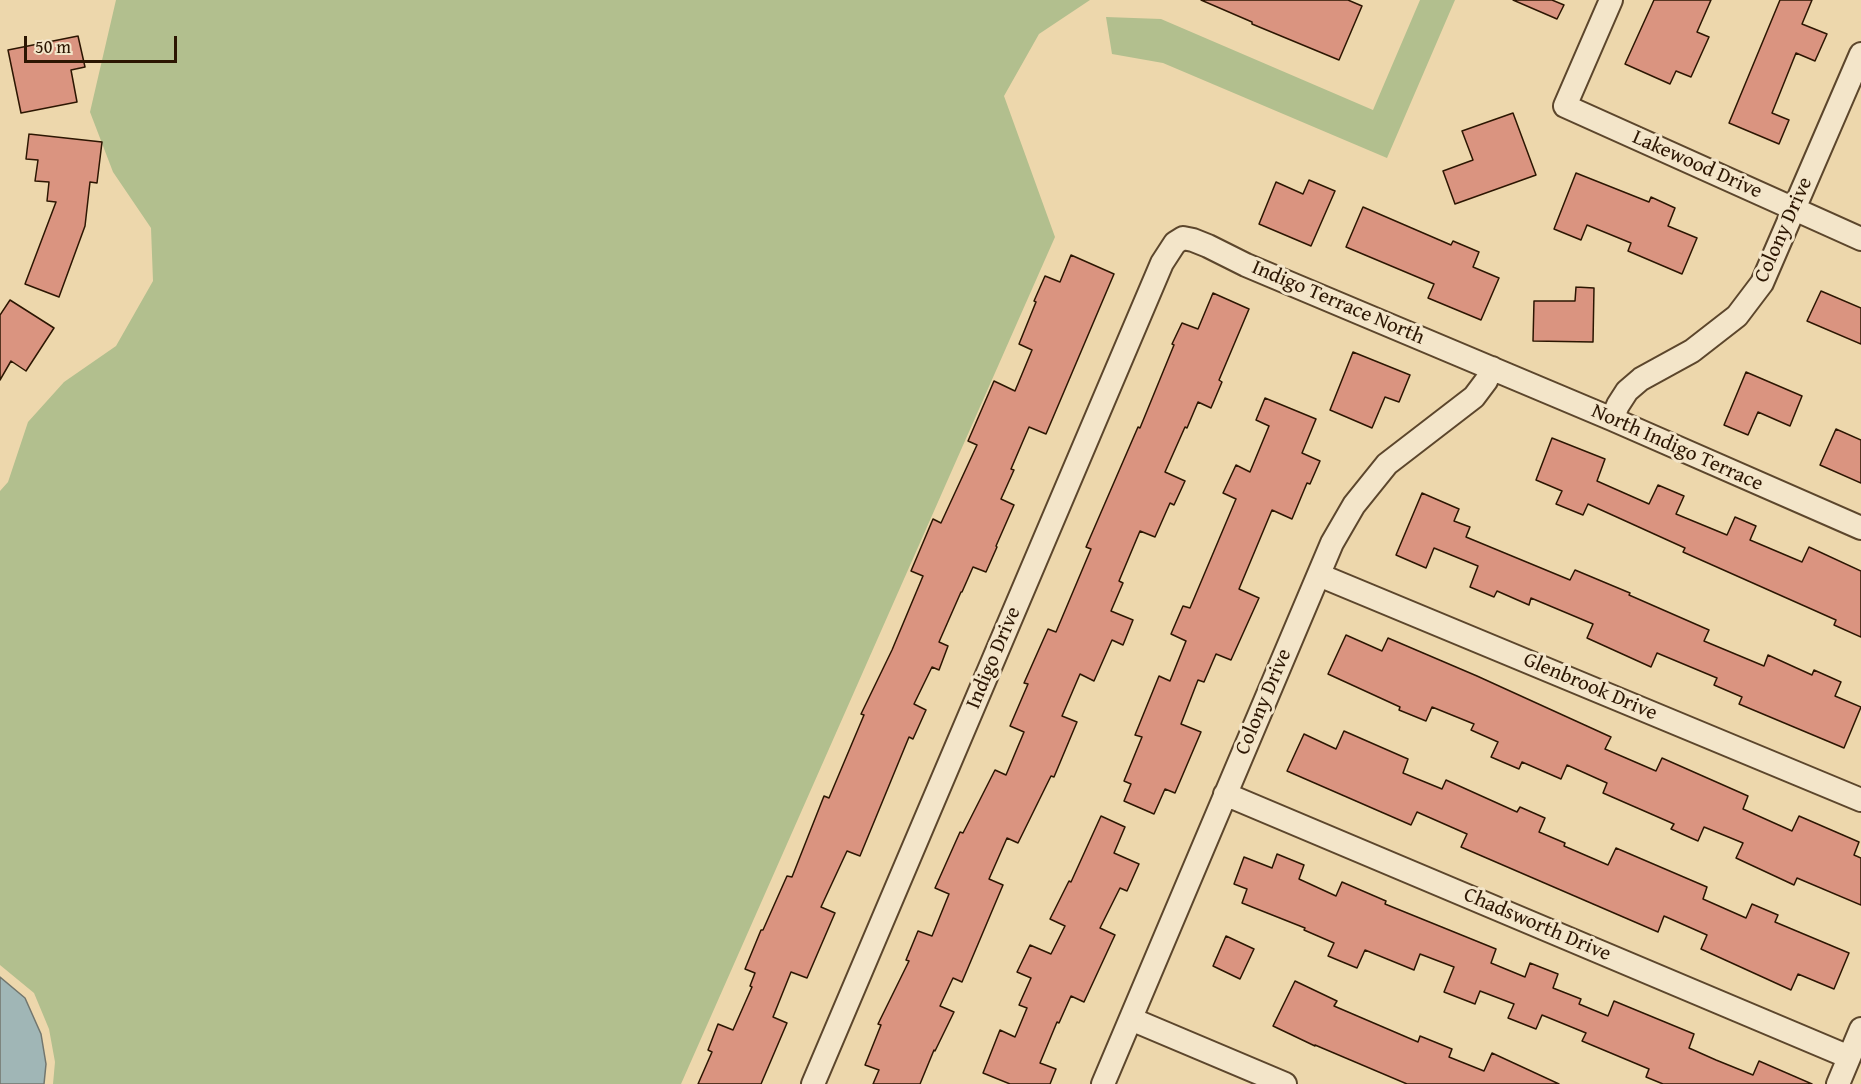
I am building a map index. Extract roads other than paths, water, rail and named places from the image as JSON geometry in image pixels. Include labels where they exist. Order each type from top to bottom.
[{"type":"street","name":"Lakewood Drive","points":[[1611,0],[1565,106],[1861,239]]},
{"type":"street","name":"Colony Drive","points":[[1612,419],[1627,392],[1641,380],[1692,351],[1737,316],[1762,283],[1861,54]]},
{"type":"street","name":"Indigo Terrace North","points":[[1183,238],[1193,240],[1246,265],[1492,368]]},
{"type":"street","name":"Indigo Drive","points":[[813,1084],[1162,263],[1175,243],[1183,238]]},
{"type":"street","name":"Colony Drive","points":[[1103,1084],[1332,543],[1354,505],[1387,464],[1474,397],[1492,368]]},
{"type":"street","name":"North Indigo Terrace","points":[[1492,368],[1861,528]]},
{"type":"street","name":"Glenbrook Drive","points":[[1319,575],[1861,800]]},
{"type":"street","name":"Chadsworth Drive","points":[[1225,794],[1849,1058]]},
{"type":"street","points":[[1131,1019],[1285,1084]]},
{"type":"street","points":[[1838,1084],[1861,1029]]}]
